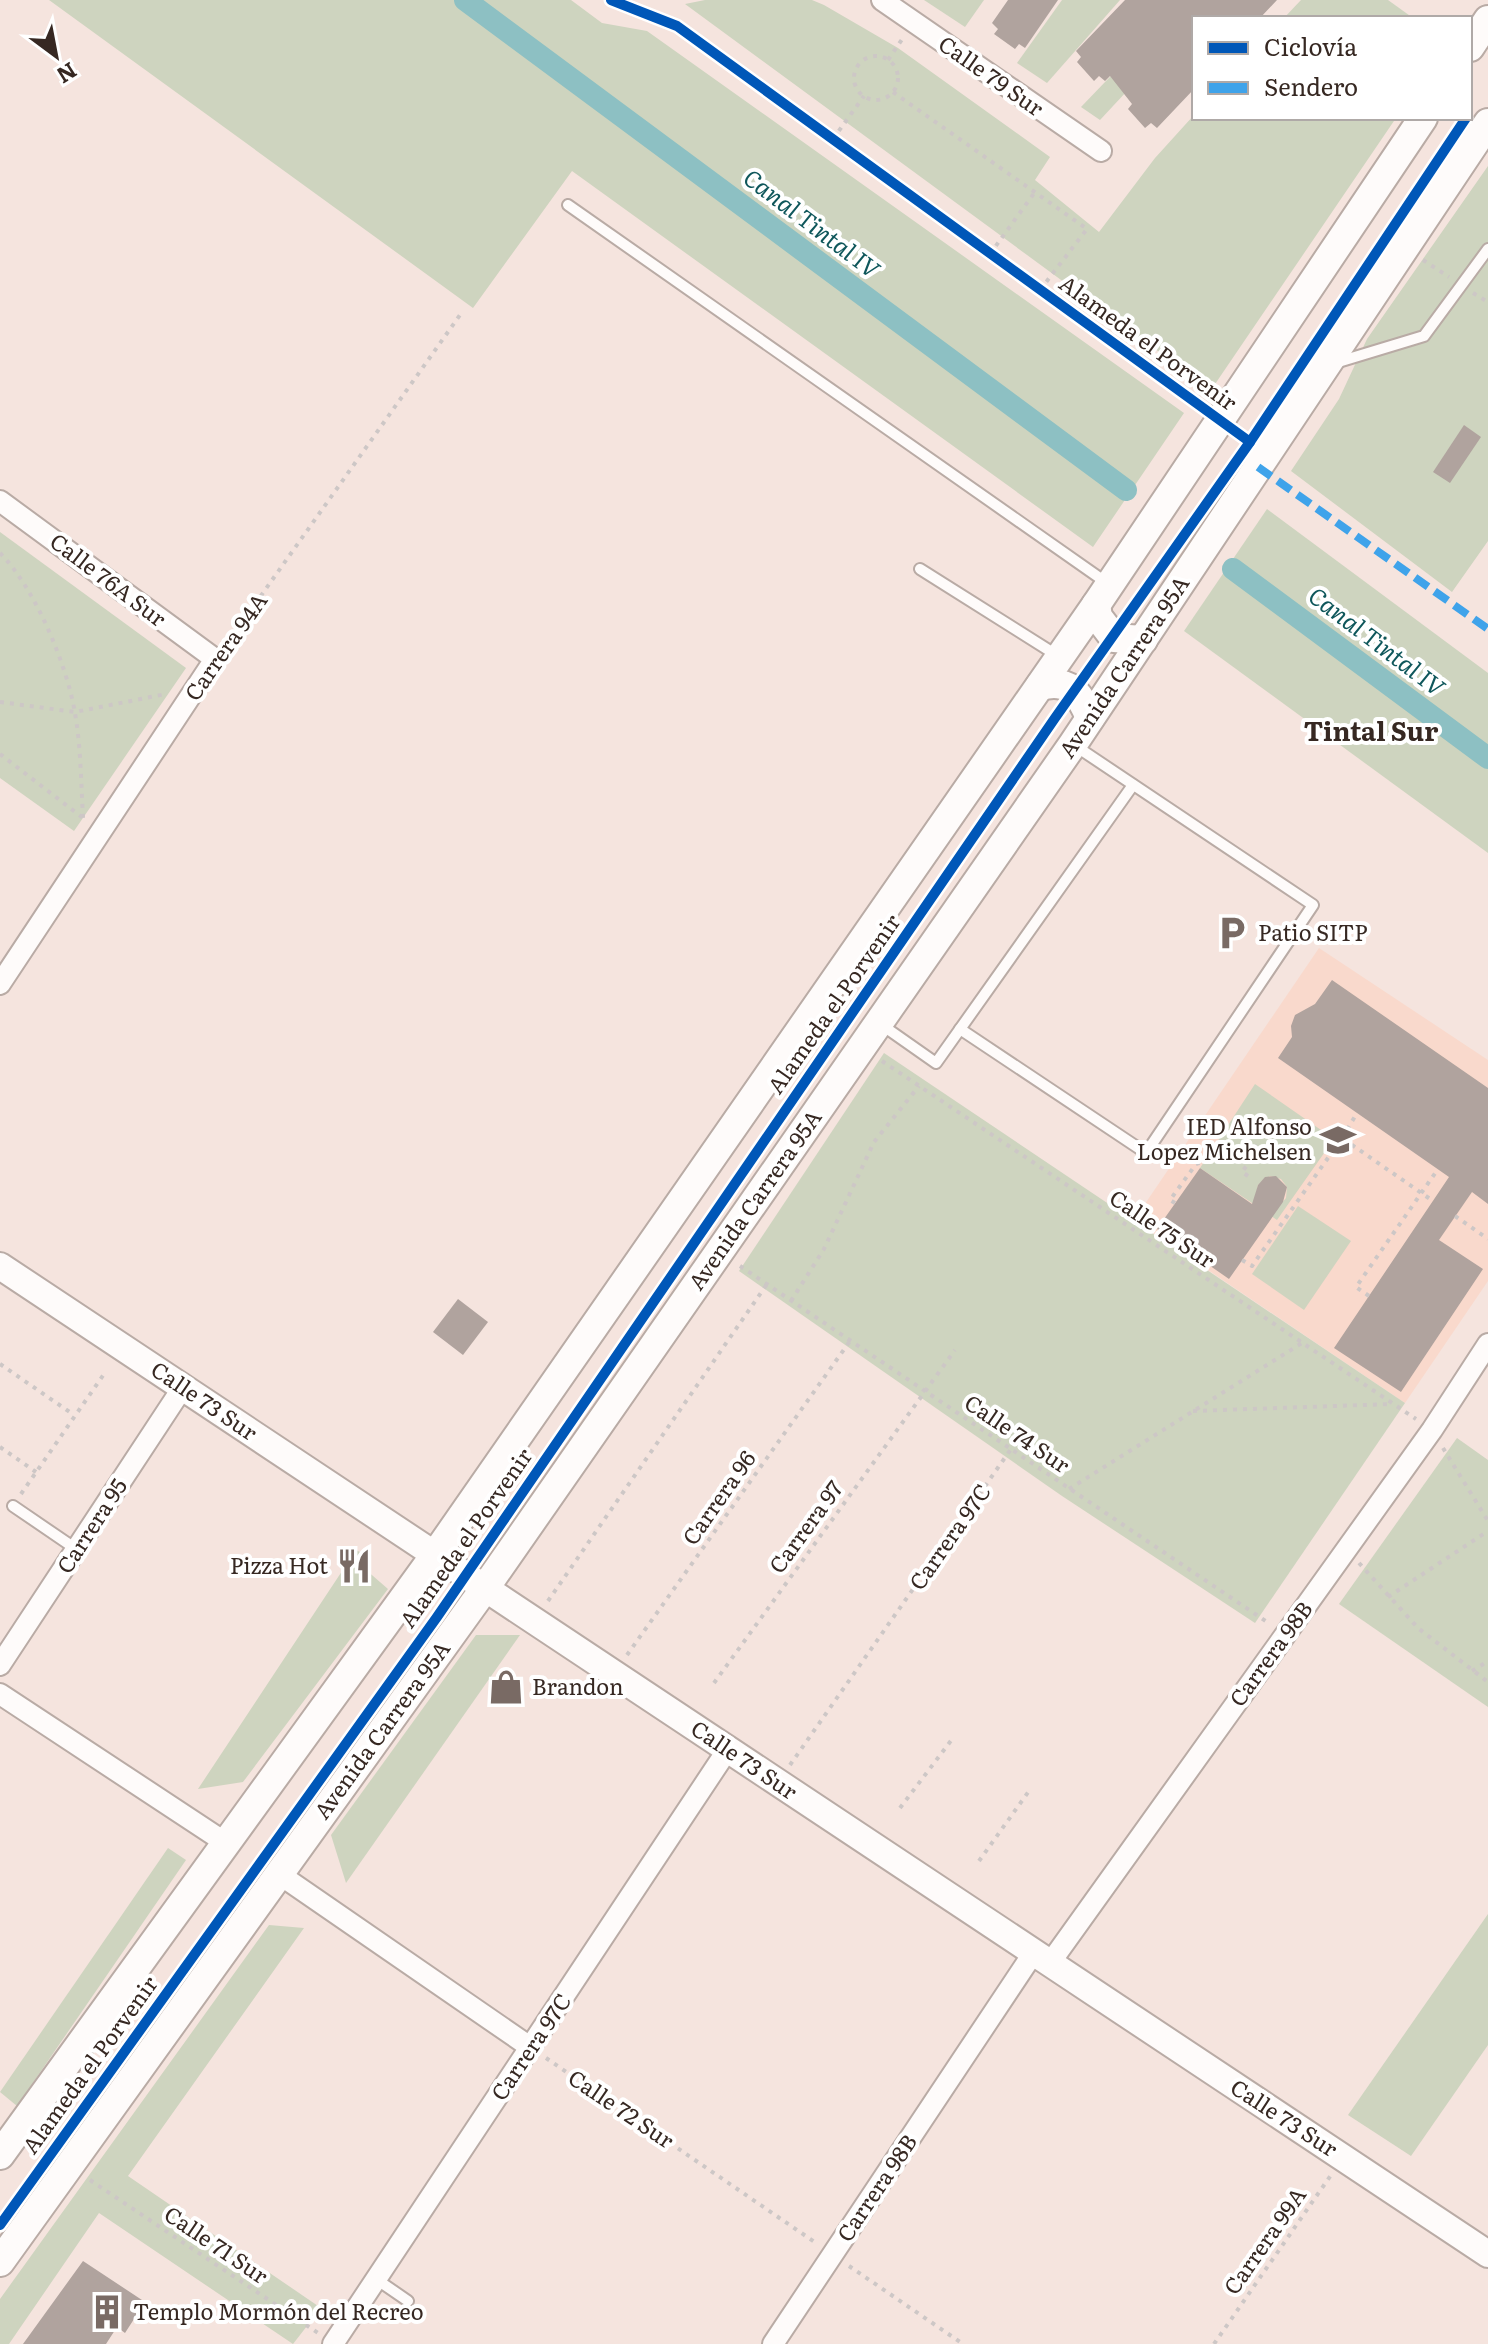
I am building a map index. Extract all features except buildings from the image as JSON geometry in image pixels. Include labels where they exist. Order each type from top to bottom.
[{"type":"main road","points":[[1472,44],[1488,20]]},
{"type":"main road","points":[[0,2155],[435,1555],[1103,595],[1422,120]]},
{"type":"main road","name":"Avenida Carrera 95A","points":[[0,2262],[485,1588],[879,1023],[1073,744],[1487,127]]},
{"type":"main road","points":[[1103,595],[1098,617],[1114,638],[1143,640]]},
{"type":"main road","points":[[1040,686],[1054,683],[1070,686],[1080,696],[1090,718]]},
{"type":"street","name":"Calle 79 Sur","points":[[882,0],[1101,151]]},
{"type":"street","name":"Calle 76A Sur","points":[[0,501],[215,659]]},
{"type":"street","name":"Carrera 94A","points":[[0,984],[215,659]]},
{"type":"street","name":"Calle 73 Sur","points":[[0,1266],[1488,2254]]},
{"type":"street","name":"Carrera 98B","points":[[773,2344],[1042,1957],[1285,1635],[1432,1430],[1488,1344]]},
{"type":"street","name":"Carrera 95","points":[[0,1665],[183,1387]]},
{"type":"street","points":[[0,1694],[226,1843]]},
{"type":"street","name":"Carrera 97C","points":[[334,2344],[728,1749]]},
{"type":"street","points":[[279,1874],[530,2047]]},
{"type":"lane","points":[[568,205],[1103,595]]},
{"type":"lane","points":[[1325,366],[1424,336],[1488,249]]},
{"type":"lane","points":[[920,569],[1060,657]]},
{"type":"lane","points":[[960,1029],[1146,1153],[1313,905],[1073,744]]},
{"type":"lane","points":[[879,1023],[936,1063],[1133,785]]},
{"type":"lane","points":[[13,1506],[76,1549]]},
{"type":"lane","points":[[376,2279],[408,2301]]},
{"type":"path","points":[[875,56],[894,65],[898,79],[893,92],[881,100],[864,96],[857,89],[854,75],[861,62],[875,56]]},
{"type":"path","points":[[893,92],[1087,229],[1040,290]]},
{"type":"path","points":[[833,139],[864,96]]},
{"type":"path","points":[[821,131],[845,148]]},
{"type":"path","points":[[990,254],[1035,192]]},
{"type":"path","points":[[978,245],[1003,263]]},
{"type":"path","points":[[1404,247],[1488,302]]},
{"type":"path","points":[[0,553],[33,601],[54,646],[75,712],[83,818]]},
{"type":"path","points":[[0,702],[75,712],[169,693],[192,695]]},
{"type":"path","points":[[0,754],[101,832]]},
{"type":"path","points":[[791,1301],[824,1249],[874,1142],[919,1086]]},
{"type":"path","points":[[1242,1260],[1252,1266],[1357,1113]]},
{"type":"path","points":[[1342,1138],[1433,1201]]},
{"type":"path","points":[[1175,1203],[1170,1200],[1196,1164],[1261,1145],[1242,1172],[1248,1176]]},
{"type":"path","points":[[1369,1296],[1356,1287],[1438,1169]]},
{"type":"path","points":[[1455,1216],[1488,1239]]},
{"type":"path","points":[[534,1621],[767,1284]]},
{"type":"path","points":[[1069,1489],[1302,1343]]},
{"type":"path","points":[[0,1364],[74,1415]]},
{"type":"path","points":[[13,1506],[104,1374]]},
{"type":"path","points":[[1191,1411],[1394,1404]]},
{"type":"path","points":[[1432,1430],[1488,1521]]},
{"type":"path","points":[[0,1447],[36,1472]]},
{"type":"path","points":[[1388,1597],[1488,1531]]},
{"type":"path","points":[[1347,1549],[1418,1628],[1488,1682]]},
{"type":"path","points":[[1472,1671],[1488,1661]]},
{"type":"path","points":[[900,1808],[953,1738]]},
{"type":"path","points":[[979,1861],[1029,1791]]},
{"type":"shaded area","name":"IED Alfonso Lopez Michelsen","points":[[1319,948],[1488,1060],[1488,1281],[1405,1403],[1134,1220]]},
{"type":"green space","points":[[49,0],[571,0],[602,23],[647,31],[1184,413],[1093,547],[572,171],[473,308]]},
{"type":"green space","points":[[705,0],[812,0],[824,5],[898,48],[1050,157],[1035,180],[1099,232],[1155,158],[1192,117],[1192,120],[1395,120],[1211,390],[685,4]]},
{"type":"green space","points":[[924,0],[984,0],[965,27]]},
{"type":"green space","points":[[1062,0],[1120,0],[1047,83],[1017,63]]},
{"type":"green space","points":[[1184,0],[1192,21],[1100,120],[1081,107]]},
{"type":"green space","points":[[1301,0],[1388,0],[1410,16],[1286,16]]},
{"type":"green space","points":[[1488,166],[1488,541],[1452,592],[1291,471],[1339,399],[1367,339]]},
{"type":"green space","points":[[1267,509],[1488,673],[1488,853],[1184,631]]},
{"type":"green space","points":[[0,532],[186,668],[74,831],[0,778]]},
{"type":"green space","points":[[884,1053],[1405,1403],[1255,1623],[1062,1496],[739,1271]]},
{"type":"green space","points":[[1255,1084],[1334,1139],[1277,1220],[1200,1168]],"holes":[[[1270,1176],[1281,1179],[1287,1187],[1286,1198],[1280,1205],[1256,1194],[1258,1185]]]},
{"type":"green space","points":[[1298,1206],[1351,1241],[1304,1310],[1252,1274]]},
{"type":"green space","points":[[1457,1438],[1488,1460],[1488,1707],[1339,1604]]},
{"type":"green space","points":[[356,1550],[371,1558],[365,1569],[388,1589],[243,1782],[198,1789]]},
{"type":"green space","points":[[476,1635],[520,1635],[346,1883],[331,1835]]},
{"type":"green space","points":[[168,1848],[186,1860],[17,2106],[0,2092]]},
{"type":"green space","points":[[1488,1914],[1488,2045],[1411,2156],[1348,2115]]},
{"type":"green space","points":[[269,1925],[304,1928],[128,2176],[321,2308],[293,2344],[99,2213],[9,2344],[0,2344],[0,2299]]},
{"type":"waterway","name":"Canal Tintal IV","points":[[465,0],[1126,490]]},
{"type":"waterway","name":"Canal Tintal IV","points":[[1233,569],[1488,758]]},
{"type":"marked path","points":[[1258,467],[1488,629]]},
{"type":"cycle path","name":"Alameda el Porvenir","points":[[611,0],[677,26],[1250,442]]},
{"type":"cycle path","name":"Alameda el Porvenir","points":[[0,2225],[437,1617],[1055,718],[1250,442],[1465,120]]},
{"type":"place","name":"Patio SITP","points":[[1232,933]]},
{"type":"place","name":"IED Alfonso Lopez Michelsen","points":[[1338,1140]]},
{"type":"place","name":"Pizza Hot","points":[[354,1566]]},
{"type":"place","name":"Brandon","points":[[506,1687]]},
{"type":"place","name":"Templo Mormón del Recreo","points":[[107,2312]]},
{"type":"district","name":"Tintal Sur","points":[[1371,732]]}]
